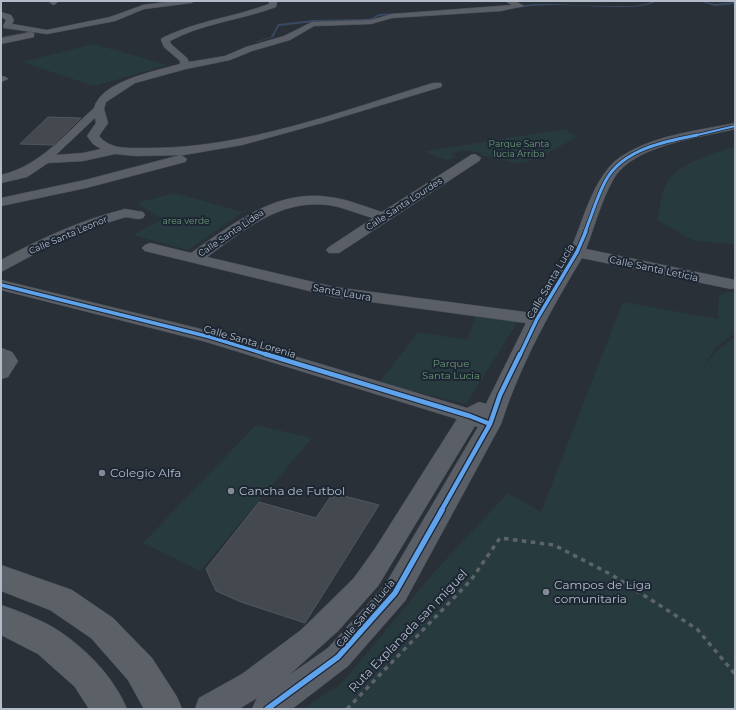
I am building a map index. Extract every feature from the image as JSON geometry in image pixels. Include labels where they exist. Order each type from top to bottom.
[{"type":"main road","points":[[1,578],[61,600],[102,628],[140,669],[164,709]]},
{"type":"main road","points":[[1,619],[50,643],[86,676],[109,709]]},
{"type":"street","points":[[1,40],[112,19],[143,7],[191,1]]},
{"type":"street","points":[[185,66],[184,60],[167,45],[165,40],[187,29],[242,17],[273,5],[273,1]]},
{"type":"street","points":[[1,179],[33,169],[99,109],[102,101],[122,86],[132,81],[185,66],[227,58],[248,49],[286,38],[312,24],[363,22],[380,20],[392,16],[501,9],[520,6],[509,1]]},
{"type":"street","points":[[1,14],[8,17],[10,20],[7,26],[46,32]]},
{"type":"street","points":[[1,202],[109,178],[252,140],[437,85]]},
{"type":"street","points":[[99,109],[102,123],[93,136],[97,142],[116,150]]},
{"type":"street","name":"Calle Santa Lucía","points":[[210,709],[236,695],[286,662],[328,623],[364,584],[480,420],[500,395],[537,319],[577,252],[606,180],[624,161],[649,148],[735,126]]},
{"type":"street","points":[[44,160],[82,157],[116,150],[167,152],[215,149]]},
{"type":"street","name":"Calle Santa Lourdes","points":[[334,250],[475,158]]},
{"type":"street","name":"Calle Santa Lidea","points":[[195,258],[268,209],[292,201],[330,201],[384,217]]},
{"type":"street","name":"Calle Santa Leonor","points":[[1,268],[37,247],[98,221],[125,213],[138,215]]},
{"type":"street","name":"Santa Laura","points":[[150,248],[334,292],[537,319]]},
{"type":"street","name":"Calle Santa Leticia","points":[[577,252],[731,284]]},
{"type":"street","name":"Calle Santa Lorenia","points":[[1,285],[210,337],[480,420]]},
{"type":"street","points":[[1,354],[5,356],[8,361],[1,373]]},
{"type":"street","name":"Calle Santa Lucía","points":[[267,709],[338,657],[395,593],[480,420]]},
{"type":"green space","points":[[94,44],[168,65],[94,86],[22,62]]},
{"type":"green space","name":"Parque Santa lucia Arriba","points":[[565,129],[576,137],[548,153],[519,163],[481,156],[481,153],[467,150],[452,153],[454,157],[447,160],[427,153],[427,151]]},
{"type":"green space","points":[[735,147],[735,244],[694,241],[657,220],[664,188],[671,177],[678,170],[697,160]]},
{"type":"green space","name":"area verde","points":[[175,193],[243,212],[188,250],[133,235],[162,219],[137,203]]},
{"type":"green space","points":[[735,290],[735,333],[715,348],[704,367],[716,351],[735,337],[735,709],[302,709],[341,684],[436,570],[508,493],[541,512],[623,302],[718,319],[719,295]]},
{"type":"green space","name":"Parque Santa Lucia","points":[[477,313],[519,320],[466,404],[379,383],[418,332],[467,340]]},
{"type":"green space","name":"Cancha de Futbol","points":[[256,425],[312,438],[200,571],[143,543]]},
{"type":"building","points":[[48,117],[81,118],[53,145],[20,144]]},
{"type":"building","points":[[333,493],[379,505],[305,623],[241,602],[216,591],[206,569],[259,502],[316,518]]},
{"type":"waterway","points":[[518,7],[531,5],[623,7],[649,4],[656,1]]},
{"type":"waterway","points":[[700,1],[715,5],[735,3]]},
{"type":"waterway","points":[[256,42],[272,37],[278,25],[314,21],[366,20],[373,19],[379,15],[398,14]]},
{"type":"cycle path","points":[[267,709],[338,657],[395,593],[490,424],[500,395],[537,319],[577,252],[606,180],[610,175],[623,161],[633,154],[676,139],[735,126]]},
{"type":"cycle path","points":[[1,285],[210,337],[470,416],[490,424]]},
{"type":"place","name":"Colegio Alfa","points":[[102,473]]},
{"type":"place","name":"Cancha de Futbol","points":[[231,491]]},
{"type":"place","name":"Campos de Liga comunitaria","points":[[546,592]]}]
